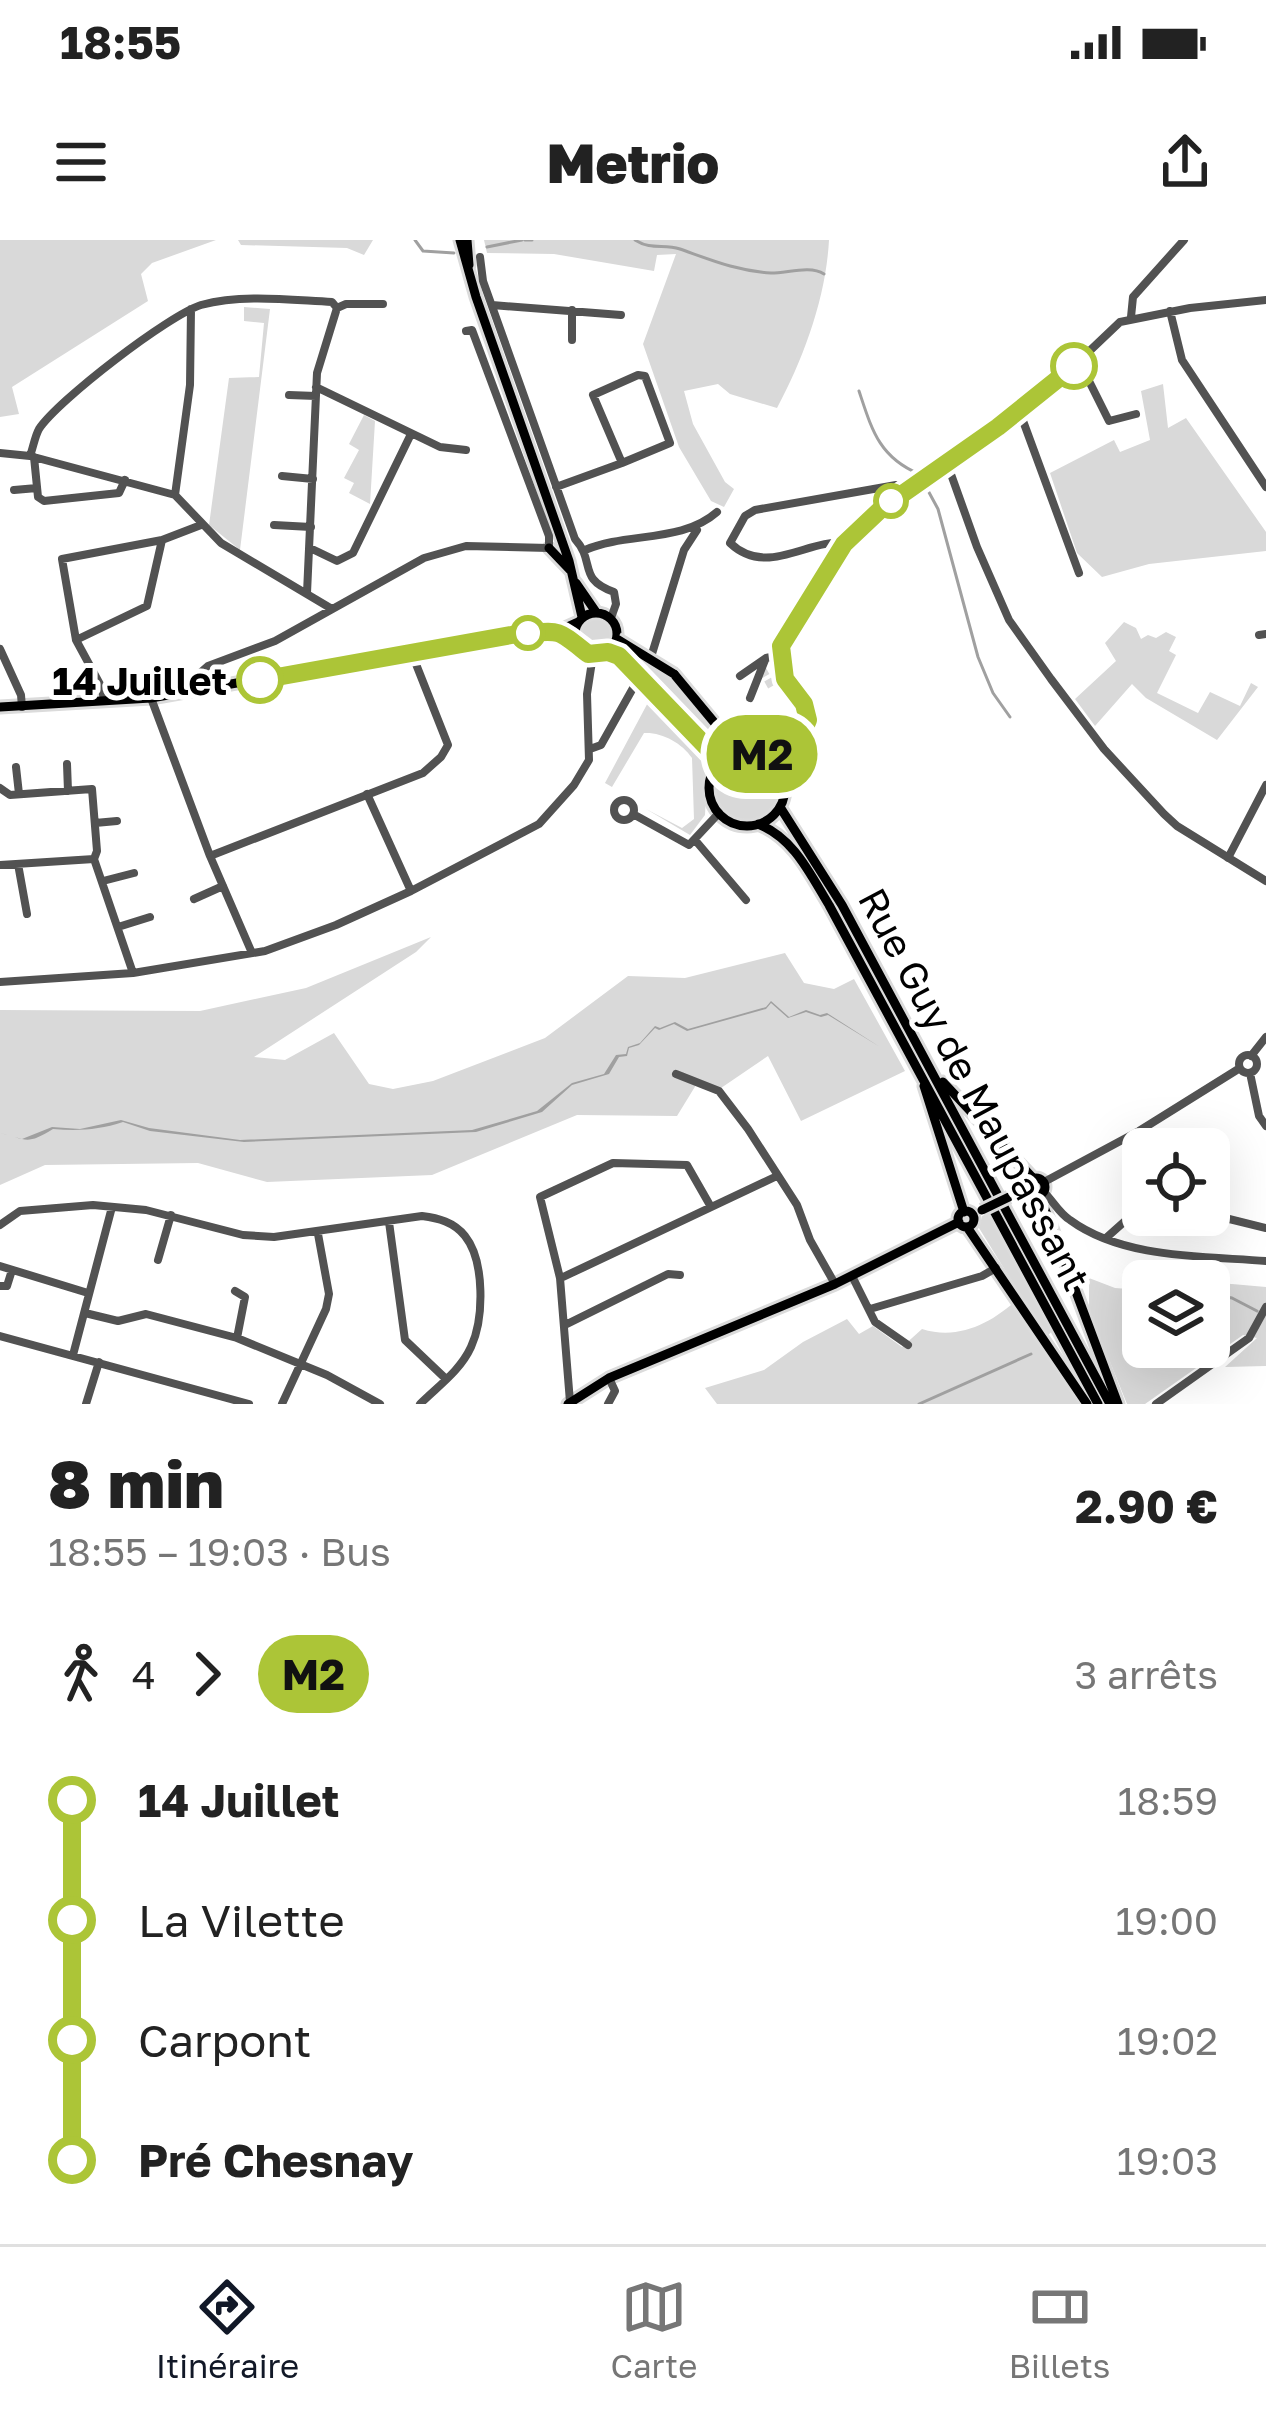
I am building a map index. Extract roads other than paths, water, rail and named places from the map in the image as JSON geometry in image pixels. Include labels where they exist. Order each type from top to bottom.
[{"type":"main road","points":[[464,240],[470,277],[575,579],[580,620],[575,640]]},
{"type":"main road","points":[[549,548],[596,612],[611,618],[617,627],[617,639],[608,652]]},
{"type":"main road","points":[[0,707],[151,698],[517,634],[558,631],[596,612]]},
{"type":"main road","points":[[558,631],[583,651],[619,656],[720,761]]},
{"type":"main road","points":[[617,639],[674,674],[732,744],[776,763],[785,784],[780,807],[758,824],[737,824],[719,813],[710,793],[713,770],[742,750]]},
{"type":"main road","name":"Rue Guy de Maupassant","points":[[780,807],[842,905],[1114,1404]]},
{"type":"main road","name":"Rue Guy de Maupassant","points":[[758,824],[783,838],[808,871],[1098,1404]]},
{"type":"main road","points":[[917,1045],[952,1095],[1040,1187],[1114,1404]]},
{"type":"main road","points":[[925,1080],[924,1090],[969,1217],[996,1268],[1087,1404]]},
{"type":"main road","points":[[569,1403],[609,1378],[835,1284],[1010,1197],[1027,1190],[1032,1196],[1040,1187]]},
{"type":"street","points":[[1131,317],[1133,297],[1184,240]]},
{"type":"street","points":[[470,255],[575,539],[585,550],[589,575],[596,586],[614,592],[611,618]]},
{"type":"street","points":[[125,480],[119,493],[44,501],[38,497],[32,456],[39,430],[70,398],[191,309],[268,299],[332,302],[338,308]]},
{"type":"street","points":[[776,763],[808,720],[804,704],[785,679],[780,655],[785,634],[844,544],[867,520],[1019,410],[1079,362],[1114,326],[1131,317],[1170,310],[1266,300]]},
{"type":"street","points":[[307,593],[316,391],[338,308],[383,304]]},
{"type":"street","points":[[492,305],[621,315]]},
{"type":"street","points":[[175,495],[190,385],[191,309]]},
{"type":"street","points":[[572,310],[572,340]]},
{"type":"street","points":[[1170,310],[1182,360],[1266,487]]},
{"type":"street","points":[[191,689],[192,680],[208,666],[275,641],[424,558],[466,546],[549,548],[549,536],[472,330],[466,331]]},
{"type":"street","points":[[1079,362],[1109,422],[1136,414]]},
{"type":"street","points":[[556,487],[622,463],[670,442],[645,376],[593,394],[622,463]]},
{"type":"street","points":[[290,395],[316,391],[440,448],[466,450]]},
{"type":"street","points":[[1019,410],[1079,573]]},
{"type":"street","points":[[310,548],[337,561],[352,553],[411,434]]},
{"type":"street","points":[[0,453],[32,456],[175,495],[201,525],[234,551],[333,610]]},
{"type":"street","points":[[947,463],[977,548],[1009,620],[1030,650],[1126,774],[1178,826],[1266,881]]},
{"type":"street","points":[[281,476],[313,479]]},
{"type":"street","points":[[844,544],[832,542],[776,556],[746,554],[730,543],[749,512],[915,485]]},
{"type":"street","points":[[14,490],[37,488]]},
{"type":"street","points":[[650,657],[684,550],[717,512]]},
{"type":"street","points":[[104,703],[102,688],[76,640],[62,560],[162,540],[201,525]]},
{"type":"street","points":[[274,525],[311,527]]},
{"type":"street","points":[[585,550],[604,542],[699,528]]},
{"type":"street","points":[[76,640],[146,605],[162,540]]},
{"type":"street","points":[[0,649],[22,707]]},
{"type":"street","points":[[210,856],[423,772],[441,757],[448,745],[412,654]]},
{"type":"street","points":[[0,982],[134,973],[253,953],[335,925],[411,891],[539,824],[589,760],[587,694],[593,655]]},
{"type":"street","points":[[740,676],[766,658],[780,655]]},
{"type":"street","points":[[750,698],[766,658]]},
{"type":"street","points":[[590,748],[601,745],[637,681]]},
{"type":"street","points":[[151,698],[210,856],[253,953]]},
{"type":"street","points":[[67,764],[68,790]]},
{"type":"street","points":[[16,767],[19,794]]},
{"type":"street","points":[[1228,858],[1266,785]]},
{"type":"street","points":[[0,788],[10,795],[92,789],[94,859],[134,973]]},
{"type":"street","points":[[367,794],[411,891]]},
{"type":"street","points":[[633,814],[688,844],[719,813]]},
{"type":"street","points":[[95,823],[117,821]]},
{"type":"street","points":[[695,840],[746,901]]},
{"type":"street","points":[[0,865],[94,859]]},
{"type":"street","points":[[17,864],[27,914]]},
{"type":"street","points":[[103,881],[134,872]]},
{"type":"street","points":[[194,899],[223,886]]},
{"type":"street","points":[[118,927],[150,916]]},
{"type":"street","points":[[1266,1037],[1250,1073],[1259,1116],[1266,1126]]},
{"type":"street","points":[[1258,1060],[1243,1057],[1240,1068],[1040,1187],[1068,1219],[1106,1238],[1150,1250],[1266,1261]]},
{"type":"street","points":[[1240,1068],[1250,1073]]},
{"type":"street","points":[[676,1074],[719,1091],[748,1129],[797,1205],[835,1284]]},
{"type":"street","points":[[569,1403],[560,1278],[540,1197],[613,1163],[687,1166],[711,1207]]},
{"type":"street","points":[[560,1278],[777,1176]]},
{"type":"street","points":[[73,1355],[112,1207]]},
{"type":"street","points":[[0,1225],[20,1211],[112,1207],[171,1215],[243,1234],[318,1234],[438,1218],[464,1236],[475,1256],[478,1325],[460,1366],[420,1404]]},
{"type":"street","points":[[158,1260],[171,1215]]},
{"type":"street","points":[[1230,1219],[1266,1228]]},
{"type":"street","points":[[389,1222],[405,1340],[446,1379]]},
{"type":"street","points":[[1106,1238],[1122,1224]]},
{"type":"street","points":[[282,1404],[326,1309],[318,1234]]},
{"type":"street","points":[[0,1266],[88,1293]]},
{"type":"street","points":[[870,1310],[996,1268]]},
{"type":"street","points":[[0,1286],[7,1286],[12,1270]]},
{"type":"street","points":[[566,1324],[668,1274],[680,1275]]},
{"type":"street","points":[[852,1276],[874,1322],[908,1345]]},
{"type":"street","points":[[235,1291],[245,1297],[237,1338]]},
{"type":"street","points":[[1156,1404],[1249,1338],[1265,1308]]},
{"type":"street","points":[[85,1313],[118,1321],[146,1314],[237,1338],[300,1363],[380,1404]]},
{"type":"street","points":[[0,1336],[249,1404]]},
{"type":"street","points":[[86,1404],[99,1362]]},
{"type":"street","points":[[608,1404],[615,1391],[609,1378]]},
{"type":"waterway","points":[[415,240],[423,251],[454,253]]},
{"type":"waterway","points":[[487,247],[522,240]]},
{"type":"waterway","points":[[525,240],[532,240]]},
{"type":"waterway","points":[[635,240],[747,270],[824,274]]},
{"type":"waterway","points":[[859,391],[886,451],[919,474]]},
{"type":"waterway","points":[[925,485],[938,509],[978,657],[993,693],[1010,717]]},
{"type":"waterway","points":[[1230,1298],[1257,1311]]},
{"type":"waterway","points":[[919,1404],[1031,1354]]},
{"type":"tunnel","points":[[762,669],[773,689]]},
{"type":"place","name":"14 Juillet","points":[[260,680]]}]
